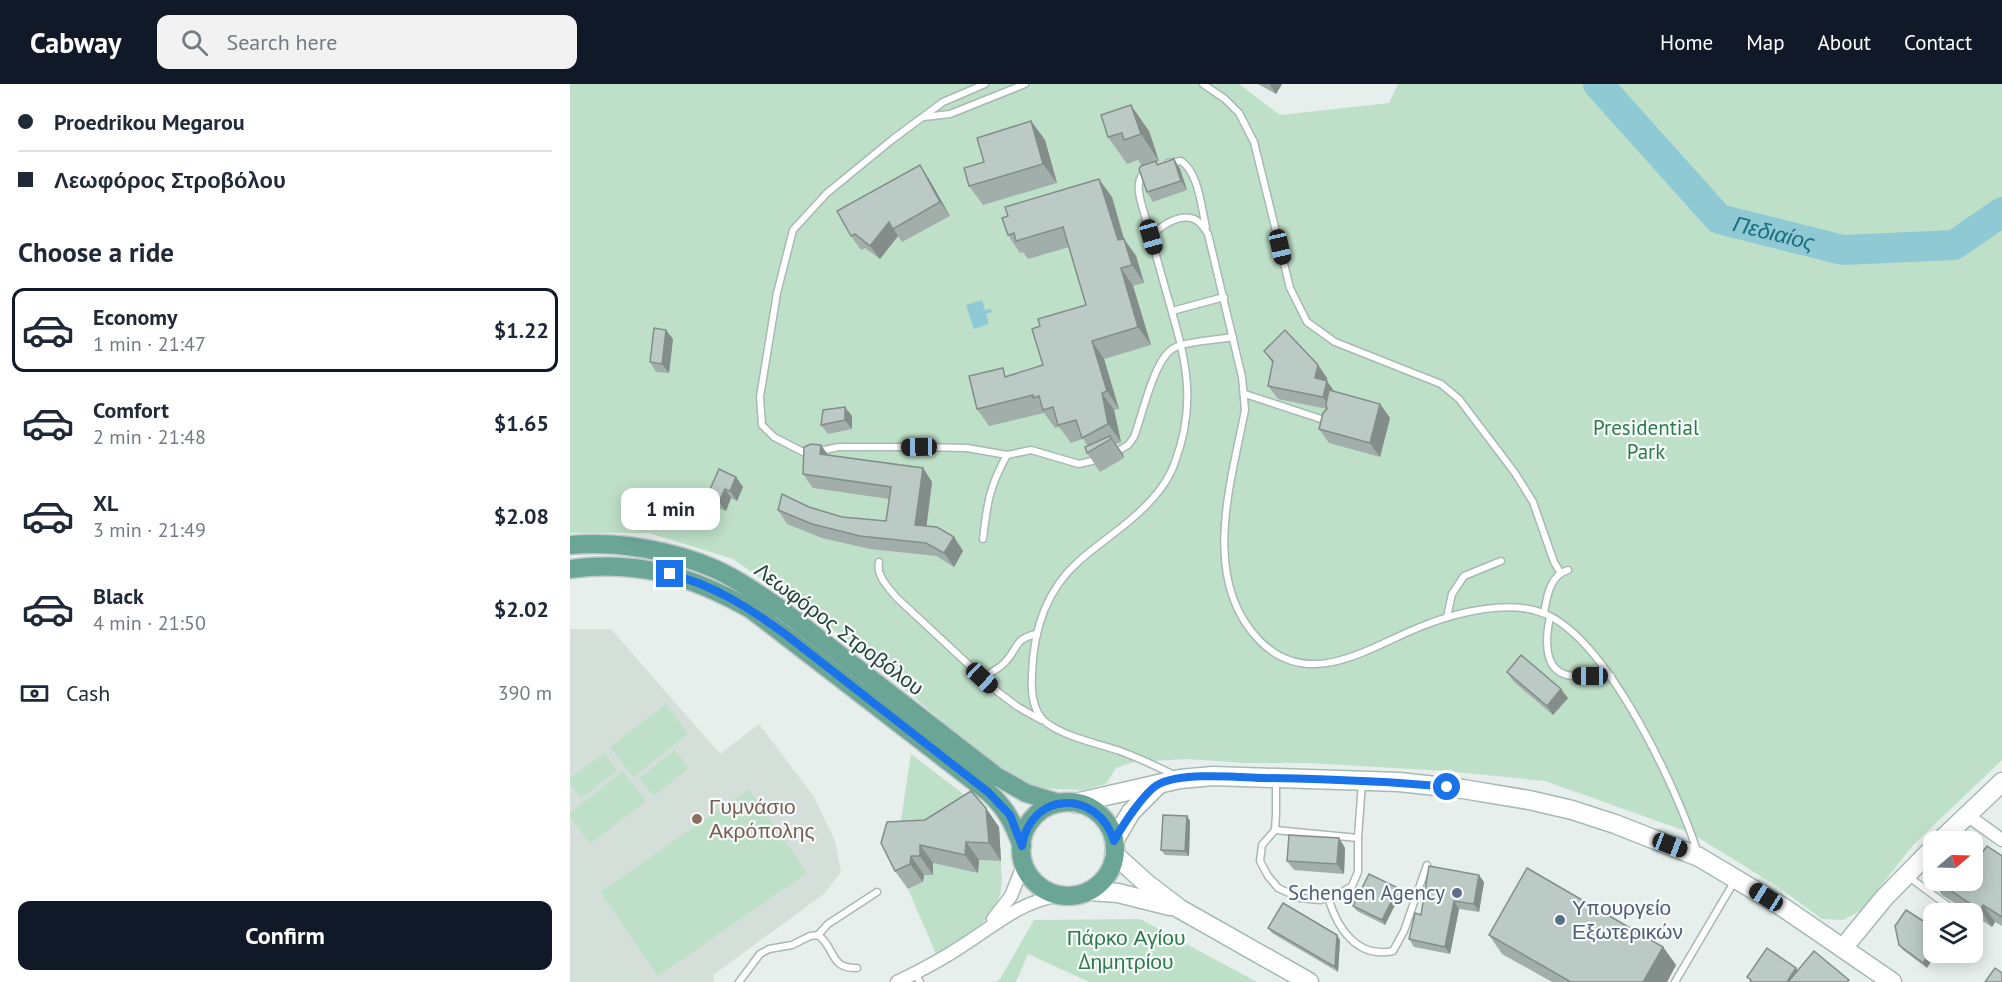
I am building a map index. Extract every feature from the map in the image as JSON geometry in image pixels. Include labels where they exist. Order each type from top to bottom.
[{"type":"main road","name":"Λεωφόρος Στροβόλου","points":[[570,545],[616,546],[650,550],[684,557],[726,575],[782,610],[996,776],[1026,793],[1067,803]]},
{"type":"main road","name":"Λεωφόρος Στροβόλου","points":[[570,569],[615,566],[653,570],[688,579],[722,592],[752,610],[988,792],[1010,815],[1023,854]]},
{"type":"main road","points":[[1159,784],[1131,812],[1114,847],[1109,872],[1097,886],[1073,896],[1059,895],[1051,893],[1031,878],[1023,854],[1026,829],[1036,815],[1051,806],[1180,779],[1214,776],[1399,782],[1463,789],[1572,810],[1699,857],[1736,878],[1892,982]]},
{"type":"main road","points":[[1950,831],[2002,782]]},
{"type":"main road","points":[[1067,803],[1090,808],[1099,814],[1111,831],[1114,847],[1146,883],[1180,909],[1309,982]]},
{"type":"main road","points":[[1843,948],[1923,858]]},
{"type":"main road","points":[[1089,891],[1118,892],[1180,909]]},
{"type":"street","points":[[1967,815],[2002,840]]},
{"type":"street","points":[[978,935],[1003,909],[1011,896],[1023,854]]},
{"type":"street","points":[[897,982],[917,978],[1002,917],[1040,899],[1059,895]]},
{"type":"lane","points":[[962,84],[966,92]]},
{"type":"lane","points":[[985,84],[943,102],[893,139],[827,193],[793,230],[777,293],[760,397],[762,425],[774,438],[811,456],[839,447],[967,448],[1007,455],[1031,450],[1079,464],[1094,462],[1120,450],[1134,437],[1145,402],[1168,352],[1182,345],[1233,337]]},
{"type":"lane","points":[[924,117],[950,114],[1025,84]]},
{"type":"lane","points":[[1203,84],[1239,113],[1254,142],[1290,288],[1307,322],[1335,342],[1441,384],[1459,399],[1515,473],[1533,502],[1554,562],[1560,572]]},
{"type":"lane","points":[[1160,165],[1176,160],[1181,161],[1190,170],[1224,297],[1245,394],[1245,410],[1226,507],[1224,539],[1225,566],[1232,592],[1239,613],[1253,634],[1274,653],[1288,660],[1325,664],[1359,655],[1447,617],[1510,608],[1547,615],[1574,633],[1611,675],[1668,781],[1684,815],[1699,857]]},
{"type":"lane","points":[[1047,723],[1039,715],[1032,695],[1032,656],[1036,634],[1051,594],[1064,575],[1146,507],[1164,484],[1175,463],[1184,431],[1187,375],[1182,345],[1138,189],[1141,176],[1149,168]]},
{"type":"lane","points":[[1151,237],[1171,221],[1188,219],[1194,219],[1202,224],[1208,234]]},
{"type":"lane","points":[[1172,311],[1224,297]]},
{"type":"lane","points":[[1245,394],[1332,422]]},
{"type":"lane","points":[[983,539],[987,499],[1007,455]]},
{"type":"lane","points":[[1447,617],[1452,594],[1464,576],[1501,561]]},
{"type":"lane","points":[[879,562],[878,569],[884,582],[897,598],[982,678],[1018,707],[1059,730],[1138,758],[1180,779]]},
{"type":"lane","points":[[1568,570],[1560,572],[1552,582],[1546,598],[1546,635],[1552,665],[1569,676],[1611,675]]},
{"type":"lane","points":[[982,678],[1007,660],[1017,643],[1025,637],[1036,634]]},
{"type":"lane","points":[[1276,778],[1275,830],[1262,845],[1260,861],[1278,888],[1300,898],[1320,900],[1352,886],[1358,872],[1362,781]]},
{"type":"lane","points":[[1275,830],[1358,838]]},
{"type":"lane","points":[[1328,897],[1342,929],[1359,947],[1381,954],[1393,951],[1404,932],[1426,865]]},
{"type":"lane","points":[[1906,875],[1944,903]]},
{"type":"lane","points":[[1675,982],[1736,878]]},
{"type":"lane","points":[[818,935],[828,924],[877,892]]},
{"type":"lane","points":[[739,982],[760,954],[769,949],[792,945],[810,936],[818,935],[825,939],[838,963],[846,968],[857,968]]},
{"type":"shaded area","name":"Γυμνάσιο Ακρόπολης","points":[[570,629],[611,629],[720,754],[759,724],[814,797],[835,841],[841,872],[824,894],[713,975],[714,982],[570,982]]},
{"type":"green space","name":"Presidential Park","points":[[570,84],[1239,84],[1280,115],[1389,103],[1398,84],[2002,84],[2002,760],[1928,831],[1923,831],[1923,835],[1862,910],[1843,920],[1822,919],[1778,887],[1691,833],[1545,781],[1445,771],[1186,759],[1134,762],[1116,768],[1106,784],[1082,790],[1032,788],[1007,773],[824,622],[733,559],[649,533],[570,533]]},
{"type":"green space","points":[[666,704],[688,734],[633,777],[610,747]]},
{"type":"green space","points":[[675,750],[689,768],[653,796],[639,778]]},
{"type":"green space","points":[[604,753],[617,771],[581,798],[570,783],[570,778]]},
{"type":"green space","points":[[911,754],[984,810],[901,836],[901,820]]},
{"type":"green space","points":[[623,771],[646,801],[590,844],[570,817],[570,813]]},
{"type":"green space","points":[[749,789],[807,873],[658,976],[600,892]]},
{"type":"green space","points":[[979,860],[1001,861],[1002,887],[998,901],[976,929],[936,954],[908,889],[923,882],[924,875],[933,875],[933,863],[978,872]]},
{"type":"green space","name":"Πάρκο Αγίου Δημητρίου","points":[[1140,919],[1257,982],[1089,982],[1028,954],[1016,982],[995,982],[1000,979],[1034,920]]},
{"type":"water","points":[[982,300],[985,310],[991,309],[992,312],[986,314],[989,324],[974,329],[966,305]]},
{"type":"building","points":[[1131,105],[1141,134],[1124,140],[1122,133],[1108,137],[1101,115]]},
{"type":"building","points":[[1031,121],[1043,164],[969,186],[964,168],[984,162],[977,138]]},
{"type":"building","points":[[1174,159],[1181,181],[1147,192],[1139,169],[1141,166],[1156,161],[1157,165]]},
{"type":"building","points":[[920,165],[940,202],[893,229],[889,222],[870,246],[855,234],[851,236],[837,211]]},
{"type":"building","points":[[1099,179],[1118,240],[1124,239],[1132,265],[1121,268],[1138,327],[1092,341],[1107,391],[1102,393],[1108,424],[1082,438],[1076,420],[1058,425],[1053,407],[1043,410],[1039,396],[1033,398],[1033,395],[977,409],[969,376],[1003,368],[1005,377],[1043,365],[1032,329],[1040,326],[1038,319],[1086,305],[1063,227],[1016,241],[1014,233],[1008,235],[1002,218],[1008,216],[1005,207]]},
{"type":"building","points":[[654,328],[666,330],[662,364],[650,362]]},
{"type":"building","points":[[1285,330],[1318,365],[1315,378],[1327,381],[1323,397],[1268,386],[1273,361],[1264,351]]},
{"type":"building","points":[[1329,390],[1380,404],[1370,443],[1319,429],[1323,413],[1327,409]]},
{"type":"building","points":[[845,407],[845,420],[821,425],[823,410]]},
{"type":"building","points":[[1110,436],[1111,439],[1087,453],[1085,447]]},
{"type":"building","points":[[811,444],[821,445],[820,454],[923,468],[915,525],[937,527],[954,537],[944,553],[926,543],[860,536],[812,524],[778,510],[782,494],[809,507],[842,517],[886,521],[891,487],[803,474],[804,447]]},
{"type":"building","points":[[719,469],[736,477],[730,491],[725,489],[719,502],[707,496]]},
{"type":"building","points":[[1521,655],[1561,689],[1547,706],[1507,672]]},
{"type":"building","points":[[971,791],[986,808],[989,843],[966,842],[965,855],[920,845],[920,856],[911,856],[910,864],[895,871],[881,843],[887,822],[925,820]]},
{"type":"building","points":[[1163,815],[1187,816],[1185,851],[1161,850]]},
{"type":"building","points":[[1289,835],[1339,838],[1337,864],[1287,861]]},
{"type":"building","points":[[1987,846],[2002,856],[2002,917],[1983,903],[1970,903],[1952,891],[1983,891],[1983,852]]},
{"type":"building","points":[[1429,866],[1479,875],[1474,904],[1454,901],[1445,947],[1409,939],[1415,913],[1421,915]]},
{"type":"building","name":"Υπουργείο Εξωτερικών","points":[[1527,868],[1663,947],[1643,982],[1571,982],[1489,935]]},
{"type":"building","points":[[1369,874],[1398,888],[1382,920],[1353,906]]},
{"type":"building","points":[[1283,903],[1337,935],[1335,967],[1268,928]]},
{"type":"building","points":[[1906,910],[1923,921],[1923,963],[1899,945],[1895,926]]},
{"type":"building","points":[[1767,948],[1796,968],[1787,982],[1750,982],[1751,980],[1747,977]]},
{"type":"building","points":[[1814,951],[1849,980],[1847,982],[1788,982]]},
{"type":"building","points":[[1995,968],[2002,973],[2002,982],[1985,982]]},
{"type":"waterway","name":"Πεδιαίος","points":[[1598,84],[1719,219],[1843,250],[1954,245],[2002,212]]},
{"type":"place","name":"Γυμνάσιο Ακρόπολης","points":[[697,819]]},
{"type":"place","name":"Schengen Agency","points":[[1457,893]]},
{"type":"place","name":"Υπουργείο Εξωτερικών","points":[[1560,920]]},
{"type":"route","points":[[670,574],[722,592],[785,634],[988,792],[1010,815],[1022,846],[1026,829],[1036,815],[1051,806],[1067,802],[1090,808],[1099,814],[1111,831],[1114,841],[1131,812],[1159,784],[1180,779],[1214,776],[1399,782],[1447,787]]}]
